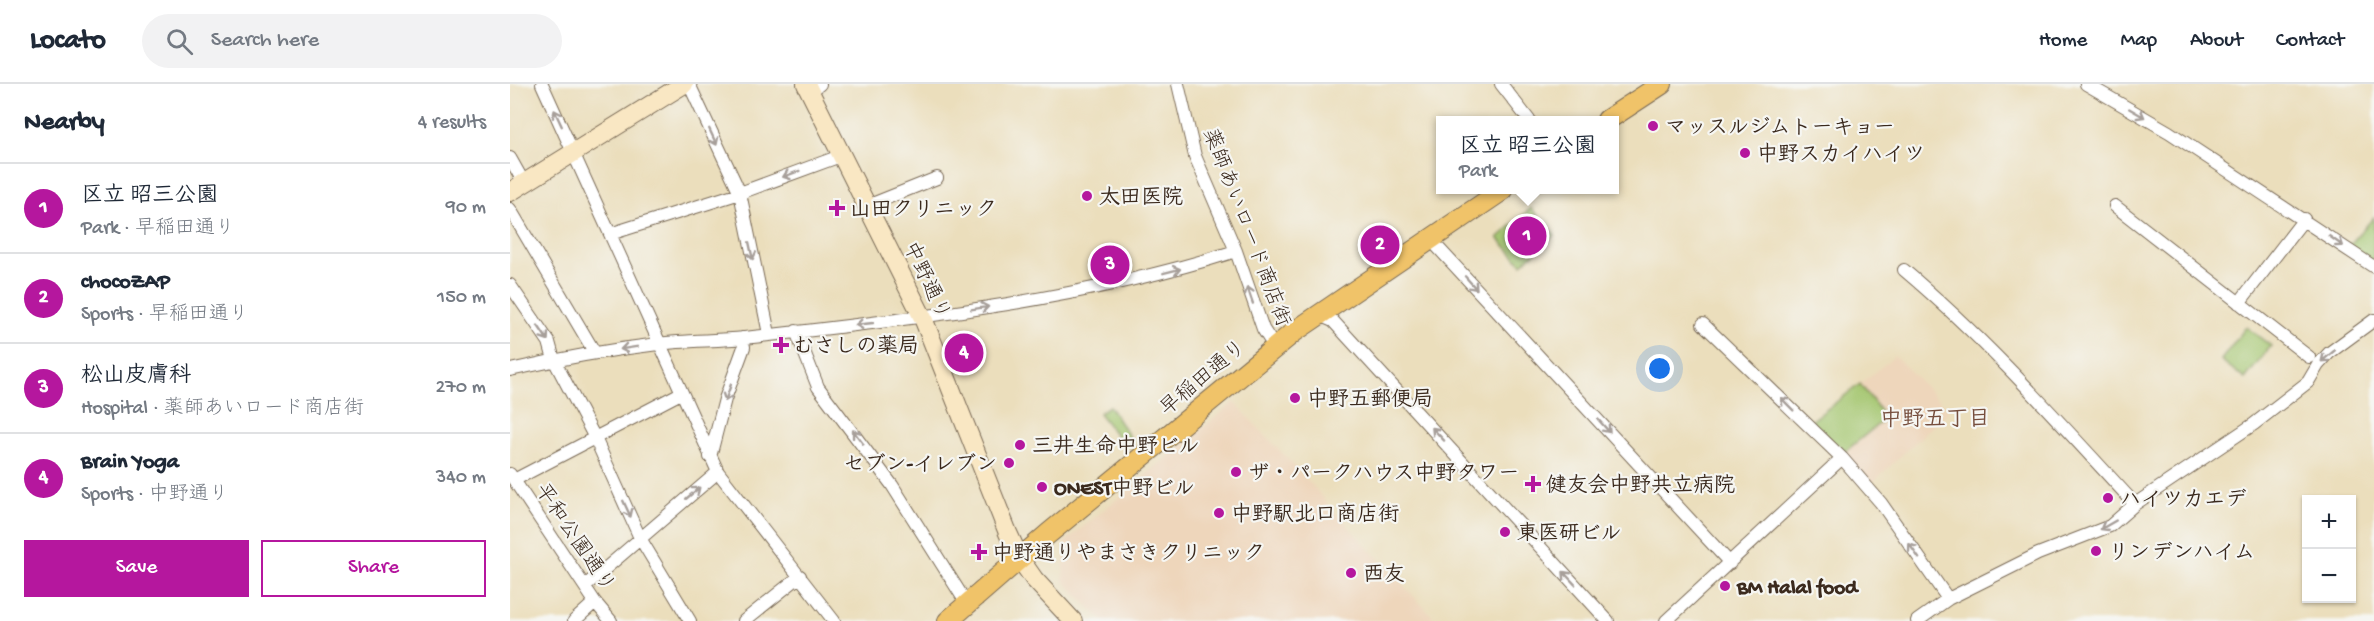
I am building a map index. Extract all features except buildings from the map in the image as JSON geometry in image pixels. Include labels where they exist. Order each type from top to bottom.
[{"type":"main road","points":[[517,187],[686,84]]},
{"type":"main road","points":[[1613,116],[1662,84]]},
{"type":"main road","name":"中野通り","points":[[812,86],[922,318],[1020,559],[1034,579],[1073,621]]},
{"type":"main road","name":"早稲田通り","points":[[948,621],[1275,348],[1319,315],[1496,194]]},
{"type":"street","points":[[542,84],[718,472],[834,621]]},
{"type":"street","points":[[686,84],[740,194],[769,334]]},
{"type":"street","name":"薬師あいロード商店街","points":[[1178,84],[1195,156],[1236,251],[1263,329],[1275,348]]},
{"type":"street","points":[[1501,84],[1526,116]]},
{"type":"street","points":[[2086,84],[2169,132],[2374,267]]},
{"type":"street","points":[[610,234],[740,194],[843,155]]},
{"type":"street","points":[[510,158],[517,187]]},
{"type":"street","points":[[867,206],[937,178]]},
{"type":"street","points":[[2115,206],[2309,357]]},
{"type":"street","points":[[510,209],[595,353]]},
{"type":"street","points":[[2239,303],[2304,219]]},
{"type":"street","points":[[1431,240],[1730,564]]},
{"type":"street","points":[[510,370],[554,360],[660,343],[742,338],[922,318],[1086,291],[1176,270],[1236,251]]},
{"type":"street","points":[[1904,270],[1991,349],[2135,504]]},
{"type":"street","points":[[510,285],[549,342],[554,360],[595,438],[640,538],[690,621]]},
{"type":"street","points":[[1319,315],[1333,321],[1608,621]]},
{"type":"street","points":[[1917,621],[1948,599],[2038,555],[2110,526],[2135,504],[2254,424],[2308,382],[2318,365],[2329,354],[2374,320]]},
{"type":"street","points":[[1703,324],[1842,458],[1881,502],[1948,599]]},
{"type":"street","points":[[796,331],[818,387],[892,485],[967,604]]},
{"type":"street","points":[[710,457],[725,399],[744,347],[742,338]]},
{"type":"street","points":[[512,477],[595,438],[681,393]]},
{"type":"street","points":[[1666,621],[1842,458]]},
{"type":"street","points":[[585,586],[718,472]]},
{"type":"street","name":"平和公園通り","points":[[512,477],[595,602],[611,621]]},
{"type":"street","points":[[744,621],[800,576]]},
{"type":"street","points":[[574,621],[595,602]]},
{"type":"shaded area","points":[[1895,356],[1949,411],[1870,485],[1842,454],[1886,418],[1860,384]]},
{"type":"shaded area","name":"中野駅北口商店街","points":[[1234,402],[1437,621],[1103,621],[1063,580],[1065,542]]},
{"type":"green space","points":[[1531,208],[1555,235],[1522,264],[1498,238]]},
{"type":"green space","points":[[2374,217],[2374,266],[2348,247]]},
{"type":"green space","points":[[2246,327],[2271,346],[2245,379],[2221,360]]},
{"type":"green space","points":[[1860,384],[1886,418],[1842,454],[1810,422]]},
{"type":"green space","points":[[1109,406],[1133,442],[1126,448],[1099,413]]},
{"type":"place","name":"マッスルジムトーキョー","points":[[1653,126]]},
{"type":"place","name":"中野スカイハイツ","points":[[1745,153]]},
{"type":"place","name":"太田医院","points":[[1087,196]]},
{"type":"place","name":"山田クリニック","points":[[837,208]]},
{"type":"place","name":"区立 昭三公園","points":[[1527,236]]},
{"type":"place","name":"chocoZAP","points":[[1380,245]]},
{"type":"place","name":"松山皮膚科","points":[[1110,265]]},
{"type":"place","name":"むさしの薬局","points":[[781,345]]},
{"type":"place","name":"Brain Yoga","points":[[964,353]]},
{"type":"place","name":"中野五郵便局","points":[[1295,398]]},
{"type":"place","name":"三井生命中野ビル","points":[[1020,445]]},
{"type":"place","name":"セブン-イレブン","points":[[1009,463]]},
{"type":"place","name":"ザ・パークハウス中野タワー","points":[[1236,472]]},
{"type":"place","name":"健友会中野共立病院","points":[[1533,484]]},
{"type":"place","name":"ONEST中野ビル","points":[[1042,487]]},
{"type":"place","name":"ハイツカエデ","points":[[2108,498]]},
{"type":"place","name":"中野駅北口商店街","points":[[1219,513]]},
{"type":"place","name":"東医研ビル","points":[[1505,532]]},
{"type":"place","name":"リンデンハイム","points":[[2096,551]]},
{"type":"place","name":"中野通りやまさきクリニック","points":[[979,552]]},
{"type":"place","name":"西友","points":[[1351,573]]},
{"type":"place","name":"BM Halal food","points":[[1725,586]]},
{"type":"district","name":"中野五丁目","points":[[1935,417]]}]
